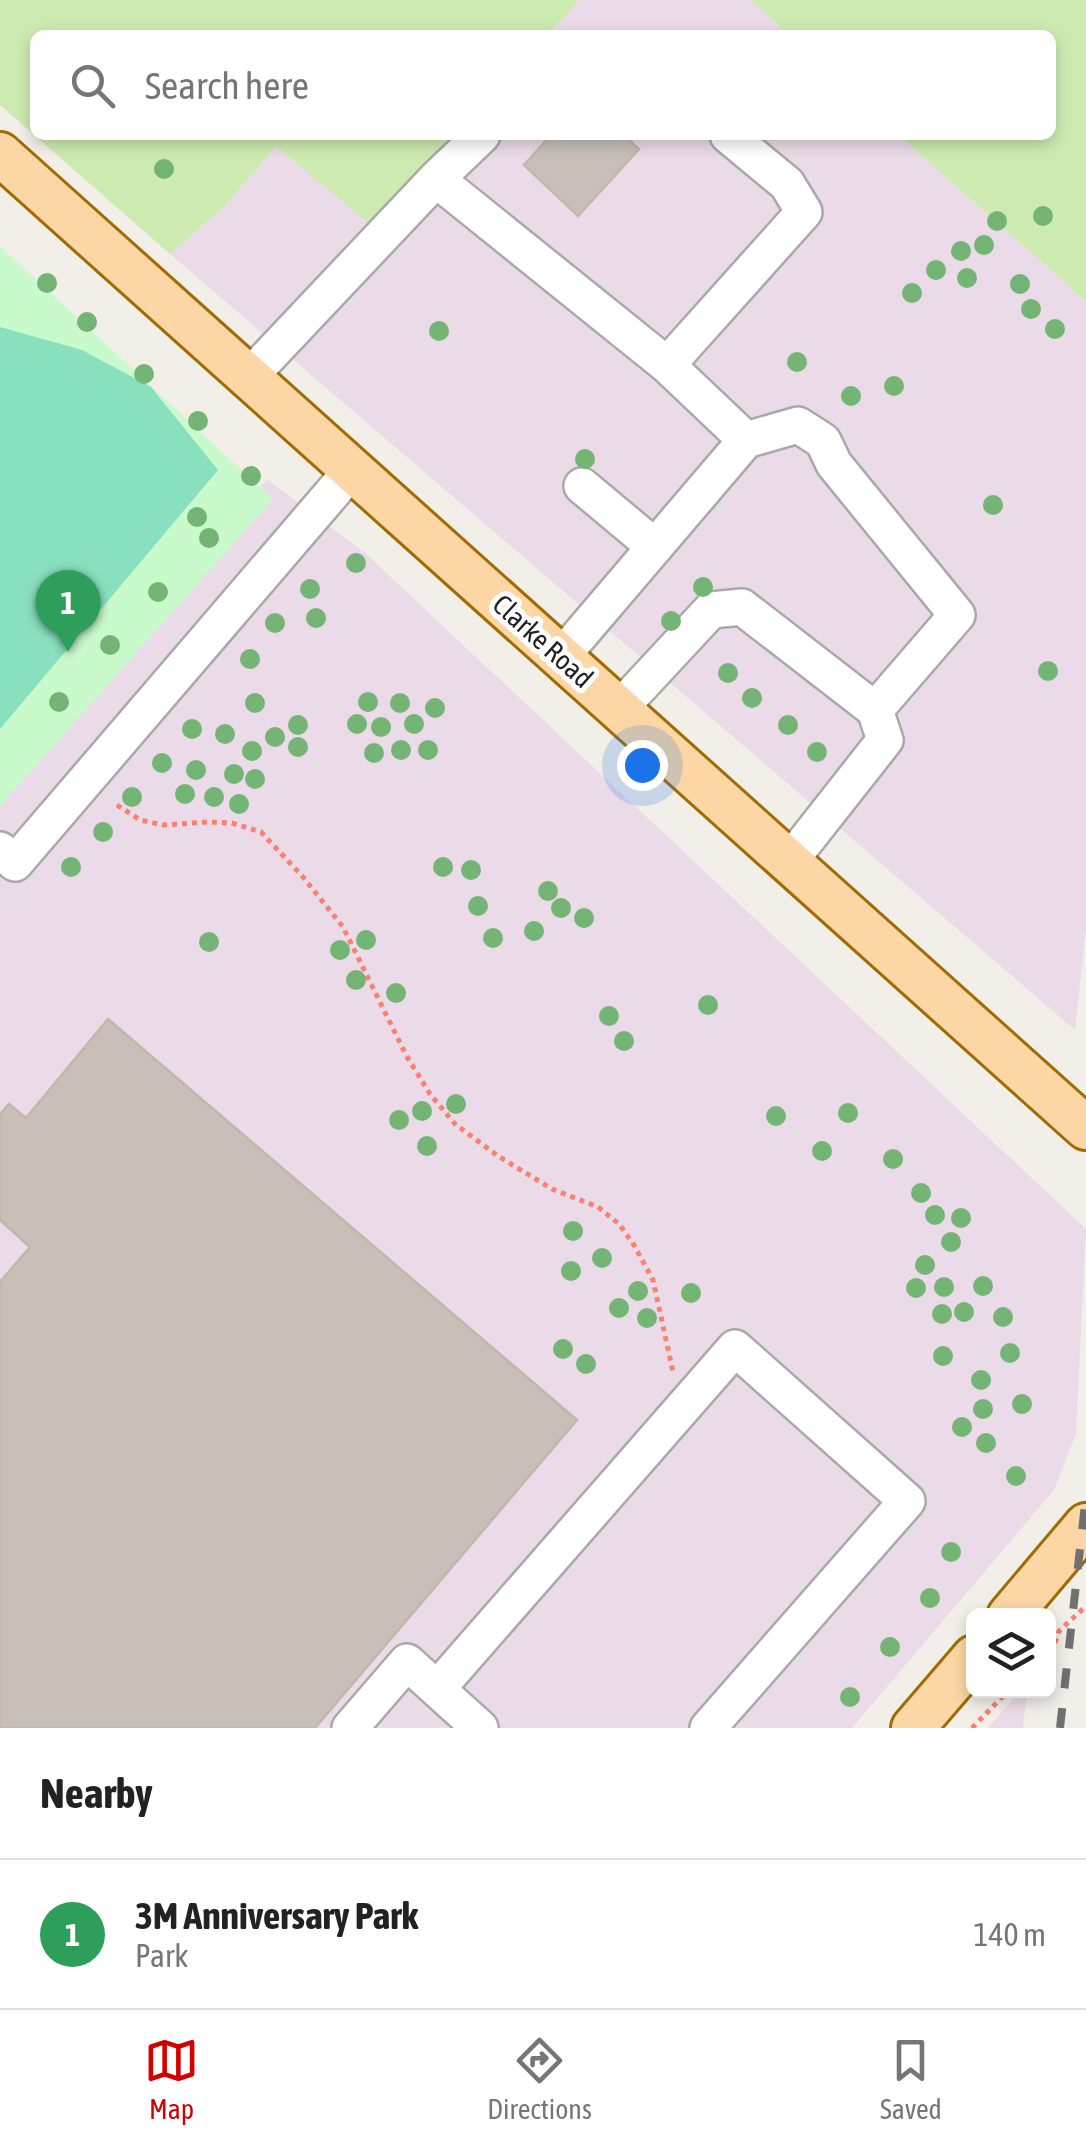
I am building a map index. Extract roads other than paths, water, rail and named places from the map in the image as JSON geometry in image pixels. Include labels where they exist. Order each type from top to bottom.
[{"type":"main road","name":"Clarke Road","points":[[0,154],[1086,1128]]},
{"type":"main road","points":[[1016,1608],[1086,1526]]},
{"type":"main road","points":[[912,1728],[966,1666]]},
{"type":"lane","points":[[249,378],[477,140]]},
{"type":"lane","points":[[667,365],[804,212],[787,184],[734,140]]},
{"type":"lane","points":[[436,179],[667,365],[746,440]]},
{"type":"lane","points":[[562,658],[746,440],[798,425],[823,440],[834,464],[957,616],[874,710]]},
{"type":"lane","points":[[0,850],[15,863],[352,470]]},
{"type":"lane","points":[[582,486],[655,547]]},
{"type":"lane","points":[[619,710],[711,610],[742,607],[874,710],[885,740],[789,862]]},
{"type":"lane","points":[[437,1690],[735,1348],[907,1501],[708,1728]]},
{"type":"lane","points":[[350,1728],[407,1662],[480,1728]]},
{"type":"railway","points":[[1060,1728],[1086,1495]]},
{"type":"place","name":"3M Anniversary Park","points":[[68,652]]}]
